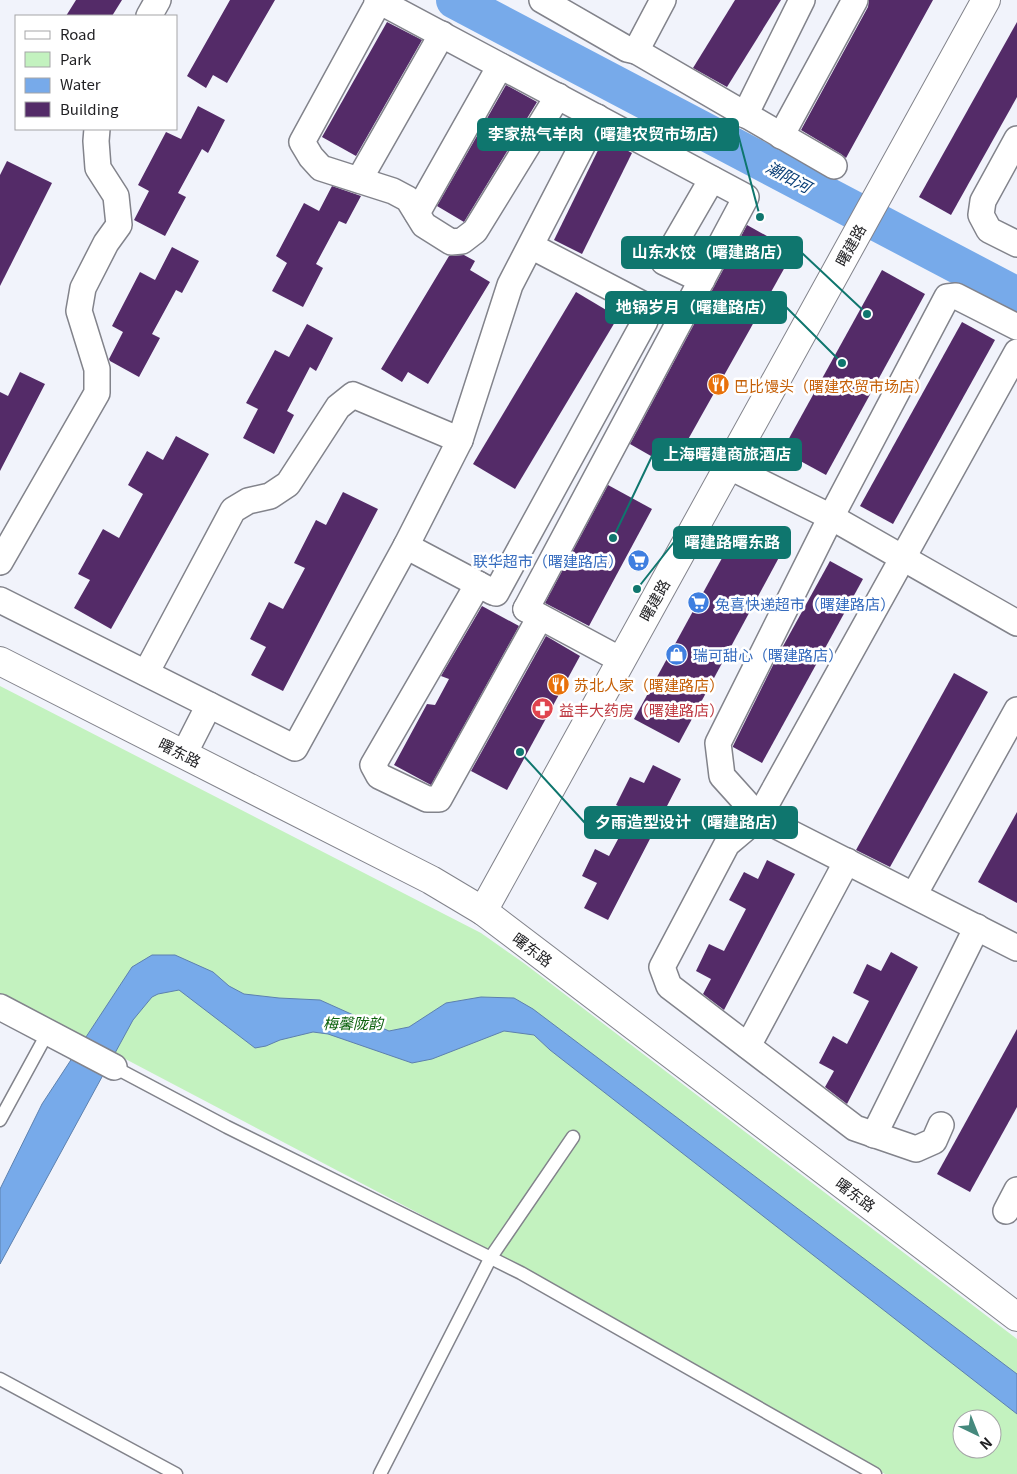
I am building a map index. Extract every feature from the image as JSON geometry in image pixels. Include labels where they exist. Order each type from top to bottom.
[{"type":"street","points":[[149,15],[158,0]]},
{"type":"street","points":[[531,246],[644,305],[645,321],[487,589],[373,765],[379,776],[427,799],[439,799],[746,197],[712,178],[378,0],[302,142],[311,158],[320,168],[393,191],[408,199],[424,225],[450,242],[462,240],[476,231],[558,96]]},
{"type":"street","points":[[542,0],[627,49],[636,51],[834,166]]},
{"type":"street","points":[[636,51],[663,0]]},
{"type":"street","points":[[745,115],[802,0]]},
{"type":"street","points":[[781,136],[855,0]]},
{"type":"street","name":"曙建路","points":[[483,910],[986,0]]},
{"type":"street","points":[[359,180],[442,34]]},
{"type":"street","points":[[417,213],[500,66]]},
{"type":"street","points":[[0,600],[295,748],[406,546],[460,440],[510,285],[597,117]]},
{"type":"street","points":[[0,562],[97,393],[97,369],[79,311],[83,288],[106,243],[119,225],[116,196],[98,168],[97,130]]},
{"type":"street","points":[[1017,139],[982,201],[981,215],[989,230],[1017,244]]},
{"type":"street","points":[[702,280],[664,262],[712,178]]},
{"type":"street","points":[[1017,327],[956,296],[947,297],[831,517],[718,743],[722,776],[759,817],[1017,948]]},
{"type":"street","points":[[941,1125],[934,1141],[916,1149],[855,1128],[669,986],[662,967],[727,844],[759,817],[1017,352]]},
{"type":"street","points":[[146,674],[233,510],[248,501],[270,496],[288,484],[338,407],[354,395],[460,440]]},
{"type":"street","points":[[728,466],[831,517],[1017,623]]},
{"type":"street","points":[[406,546],[621,660]]},
{"type":"street","name":"曙东路","points":[[0,661],[431,880],[483,910],[1017,1317]]},
{"type":"street","points":[[184,754],[209,705]]},
{"type":"street","points":[[914,895],[1017,710]]},
{"type":"street","points":[[748,1046],[847,861]]},
{"type":"street","points":[[874,1135],[977,928]]},
{"type":"street","points":[[0,1006],[114,1067]]},
{"type":"lane","points":[[0,1120],[48,1032]]},
{"type":"lane","points":[[114,1067],[227,1127],[491,1257],[875,1474]]},
{"type":"lane","points":[[380,1474],[491,1257],[573,1137]]},
{"type":"lane","points":[[0,1379],[176,1474]]},
{"type":"green space","name":"梅馨陇韵","points":[[0,686],[481,933],[525,964],[1017,1339],[1017,1474],[885,1474],[477,1244],[0,993]]},
{"type":"water","points":[[152,955],[175,955],[213,972],[229,986],[244,994],[320,1000],[389,1031],[409,1027],[446,1003],[481,997],[514,998],[533,1009],[1017,1374],[1017,1414],[550,1050],[534,1035],[504,1031],[432,1059],[412,1063],[328,1034],[313,1032],[255,1048],[179,990],[158,994],[152,997],[133,1020],[0,1264],[0,1189],[42,1104],[132,967]]},
{"type":"building","points":[[76,0],[122,0],[113,15],[67,15]]},
{"type":"building","points":[[230,0],[275,0],[227,83],[213,75],[206,88],[187,76]]},
{"type":"building","points":[[735,0],[781,0],[727,87],[693,68]]},
{"type":"building","points":[[869,0],[933,0],[846,158],[801,130],[868,7]]},
{"type":"building","points":[[387,22],[422,40],[356,156],[322,137]]},
{"type":"building","points":[[1017,22],[1017,97],[951,215],[919,197]]},
{"type":"building","points":[[506,85],[537,102],[464,222],[437,206]]},
{"type":"building","points":[[198,106],[225,120],[208,153],[202,149],[178,193],[186,197],[165,236],[134,220],[149,191],[138,185],[166,132],[181,139]]},
{"type":"building","points":[[604,138],[632,153],[582,254],[554,240]]},
{"type":"building","points":[[7,161],[52,183],[0,286],[0,175]]},
{"type":"building","points":[[332,186],[361,196],[346,224],[339,221],[316,264],[323,268],[303,307],[272,291],[287,263],[276,256],[304,203],[319,211]]},
{"type":"building","points":[[747,225],[794,251],[672,468],[630,444]]},
{"type":"building","points":[[172,247],[199,261],[182,293],[176,290],[152,334],[160,338],[139,377],[110,361],[109,359],[123,332],[112,326],[140,272],[155,280]]},
{"type":"building","points":[[464,255],[475,261],[470,270],[490,282],[428,384],[408,372],[402,382],[381,369],[449,256]]},
{"type":"building","points":[[882,270],[925,294],[826,475],[782,451]]},
{"type":"building","points":[[576,292],[618,317],[515,489],[473,464]]},
{"type":"building","points":[[962,322],[995,340],[893,524],[860,506]]},
{"type":"building","points":[[307,324],[333,338],[316,371],[310,367],[287,411],[294,415],[274,454],[243,438],[258,409],[246,403],[275,350],[289,357]]},
{"type":"building","points":[[20,372],[45,384],[0,471],[0,392],[8,396]]},
{"type":"building","points":[[176,436],[209,454],[111,629],[74,608],[90,580],[78,574],[103,529],[119,538],[143,494],[128,485],[147,451],[163,460]]},
{"type":"building","points":[[608,485],[652,509],[589,626],[545,603]]},
{"type":"building","points":[[343,492],[378,509],[283,691],[251,675],[266,647],[250,639],[269,602],[283,609],[305,568],[294,563],[316,520],[326,525]]},
{"type":"building","points":[[739,527],[783,550],[679,743],[634,719]]},
{"type":"building","points":[[830,561],[863,579],[762,763],[733,746],[777,657]]},
{"type":"building","points":[[482,606],[519,626],[431,785],[394,765],[427,704],[435,705],[449,679],[441,676]]},
{"type":"building","points":[[546,636],[580,656],[507,790],[471,771]]},
{"type":"building","points":[[954,673],[988,692],[890,867],[856,850]]},
{"type":"building","points":[[653,765],[681,779],[608,920],[584,908],[597,883],[582,876],[595,849],[609,856],[632,813],[616,805],[630,777],[644,783]]},
{"type":"building","points":[[1017,812],[1017,903],[978,882]]},
{"type":"building","points":[[767,860],[795,874],[724,1010],[703,994],[711,979],[696,971],[709,944],[724,951],[746,909],[729,900],[744,872],[758,879]]},
{"type":"building","points":[[891,952],[918,967],[847,1104],[825,1087],[834,1071],[819,1063],[833,1036],[847,1044],[869,1001],[853,993],[867,964],[881,971]]},
{"type":"building","points":[[1017,1029],[1017,1107],[970,1192],[937,1174]]},
{"type":"waterway","name":"潮阳河","points":[[455,0],[1017,296]]},
{"type":"place","name":"李家热气羊肉（曙建农贸市场店）","points":[[760,217]]},
{"type":"place","name":"山东水饺（曙建路店）","points":[[867,314]]},
{"type":"place","name":"地锅岁月（曙建路店）","points":[[842,363]]},
{"type":"place","name":"巴比馒头（曙建农贸市场店）","points":[[718,385]]},
{"type":"place","name":"上海曙建商旅酒店","points":[[613,538]]},
{"type":"place","name":"联华超市（曙建路店）","points":[[639,560]]},
{"type":"place","name":"曙建路曙东路","points":[[637,589]]},
{"type":"place","name":"兔喜快递超市（曙建路店）","points":[[699,603]]},
{"type":"place","name":"瑞可甜心（曙建路店）","points":[[677,654]]},
{"type":"place","name":"苏北人家（曙建路店）","points":[[558,684]]},
{"type":"place","name":"益丰大药房（曙建路店）","points":[[543,709]]},
{"type":"place","name":"夕雨造型设计（曙建路店）","points":[[520,752]]}]
